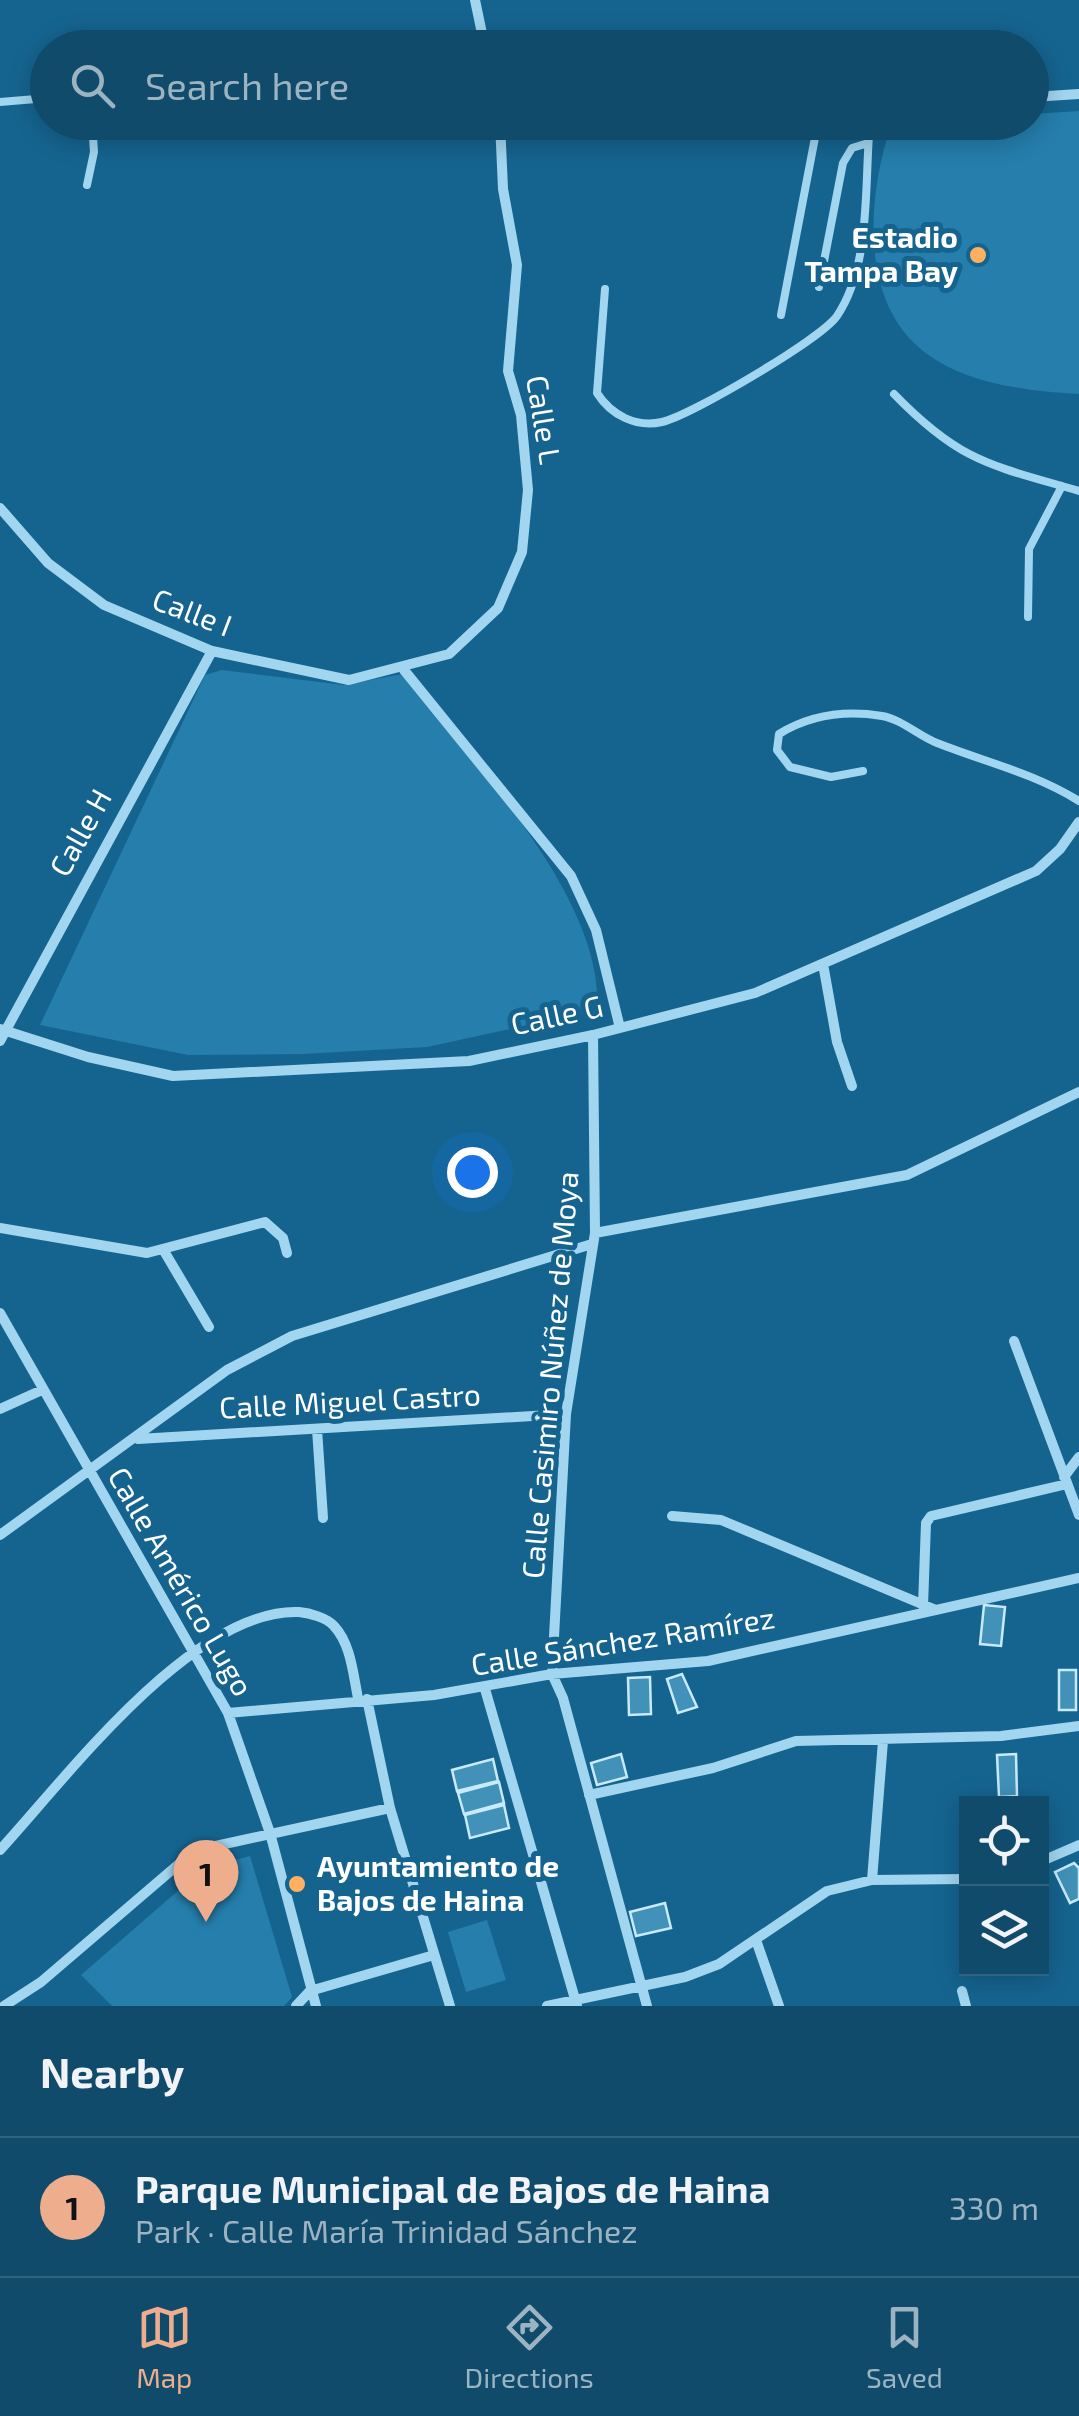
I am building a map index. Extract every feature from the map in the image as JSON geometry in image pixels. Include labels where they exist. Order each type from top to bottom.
[{"type":"street","points":[[475,0],[481,30]]},
{"type":"street","points":[[1049,96],[1079,94]]},
{"type":"street","name":"Calle L","points":[[404,670],[449,654],[498,608],[522,552],[528,490],[521,415],[508,371],[518,265],[502,190],[501,140]]},
{"type":"street","name":"Calle I","points":[[0,508],[48,563],[104,605],[212,651],[349,680],[404,670]]},
{"type":"street","name":"Calle H","points":[[1,1034],[212,651]]},
{"type":"street","points":[[404,670],[571,876],[596,930],[620,1028]]},
{"type":"street","name":"Calle G","points":[[1,1034],[172,1076],[469,1061],[593,1035],[756,993],[1036,872],[1060,849],[1079,822]]},
{"type":"street","points":[[823,964],[837,1042],[852,1086]]},
{"type":"street","name":"Calle Casimiro Núñez de Moya","points":[[593,1035],[593,1238],[566,1414],[552,1674],[563,1698],[647,2006]]},
{"type":"street","points":[[0,1535],[86,1468],[137,1439],[227,1370],[292,1336],[593,1238],[907,1175],[1079,1092]]},
{"type":"street","points":[[0,1228],[124,1250],[164,1251],[265,1222],[283,1238],[287,1253]]},
{"type":"street","points":[[164,1251],[209,1327]]},
{"type":"street","name":"Calle Américo Lugo","points":[[0,1313],[4,1332],[42,1390],[228,1713],[270,1833],[316,2006]]},
{"type":"street","points":[[1014,1340],[1079,1515]]},
{"type":"street","points":[[0,1409],[42,1390]]},
{"type":"street","name":"Calle Miguel Castro","points":[[137,1439],[566,1414]]},
{"type":"street","points":[[317,1428],[323,1518]]},
{"type":"street","points":[[924,1606],[926,1523],[931,1516],[1065,1480],[1079,1457]]},
{"type":"street","points":[[672,1516],[721,1520],[937,1610]]},
{"type":"street","name":"Calle Sánchez Ramírez","points":[[228,1713],[484,1689],[552,1674],[708,1661],[1079,1578]]},
{"type":"street","points":[[0,1850],[131,1704],[196,1652],[242,1622],[277,1612],[308,1613],[333,1624],[347,1648],[450,2006]]},
{"type":"street","points":[[484,1689],[576,2002]]},
{"type":"street","points":[[589,1795],[714,1768],[796,1741],[1001,1736],[1079,1726]]},
{"type":"street","points":[[872,1880],[883,1740]]},
{"type":"street","points":[[4,2006],[41,1982],[180,1863],[212,1847],[390,1808]]},
{"type":"street","points":[[1049,1858],[1079,1845]]},
{"type":"street","points":[[547,2006],[702,1970],[756,1940],[827,1891],[872,1880],[959,1879]]},
{"type":"street","points":[[756,1940],[779,2006]]},
{"type":"street","points":[[296,2006],[310,1991],[434,1955]]},
{"type":"street","points":[[962,1991],[966,2006]]},
{"type":"lane","points":[[0,102],[30,100]]},
{"type":"lane","points":[[87,186],[93,140]]},
{"type":"lane","points":[[781,315],[815,140]]},
{"type":"lane","points":[[605,290],[597,393],[604,404],[629,421],[664,422],[766,369],[826,327],[854,281],[868,140]]},
{"type":"lane","points":[[819,287],[843,163],[852,148],[868,143]]},
{"type":"lane","points":[[894,394],[934,436],[997,470],[1079,491]]},
{"type":"lane","points":[[1028,617],[1029,549],[1062,486]]},
{"type":"lane","points":[[863,771],[831,776],[790,768],[777,750],[779,734],[802,720],[838,713],[886,716],[934,742],[1049,782],[1079,801]]},
{"type":"shaded area","name":"Estadio Tampa Bay","points":[[1079,111],[1079,394],[991,382],[969,376],[930,356],[896,320],[877,266],[874,207],[887,140],[1049,140],[1049,113]]},
{"type":"shaded area","points":[[222,670],[344,685],[402,674],[495,788],[556,877],[579,922],[594,967],[597,1010],[427,1047],[303,1054],[188,1055],[40,1025],[205,675]]},
{"type":"shaded area","points":[[250,1856],[292,1997],[284,2006],[112,2006],[81,1975],[203,1869]]},
{"type":"shaded area","points":[[487,1920],[506,1980],[466,1992],[448,1932]]},
{"type":"building","points":[[984,1605],[1005,1607],[1001,1646],[980,1644]]},
{"type":"building","points":[[1059,1670],[1076,1670],[1076,1710],[1059,1710]]},
{"type":"building","points":[[682,1674],[697,1707],[678,1713],[667,1679]]},
{"type":"building","points":[[650,1677],[651,1714],[629,1715],[628,1678]]},
{"type":"building","points":[[621,1754],[627,1777],[597,1785],[591,1763]]},
{"type":"building","points":[[1016,1754],[1017,1796],[999,1796],[997,1755]]},
{"type":"building","points":[[493,1759],[498,1781],[457,1791],[452,1770]]},
{"type":"building","points":[[499,1782],[504,1803],[464,1814],[458,1793]]},
{"type":"building","points":[[504,1805],[509,1828],[470,1838],[465,1815]]},
{"type":"building","points":[[1074,1863],[1079,1868],[1079,1899],[1070,1903],[1055,1872]]},
{"type":"building","points":[[665,1903],[671,1928],[636,1936],[630,1912]]},
{"type":"place","name":"Estadio Tampa Bay","points":[[978,255]]},
{"type":"place","name":"Ayuntamiento de Bajos de Haina","points":[[297,1884]]},
{"type":"place","name":"Parque Municipal de Bajos de Haina","points":[[206,1922]]}]
